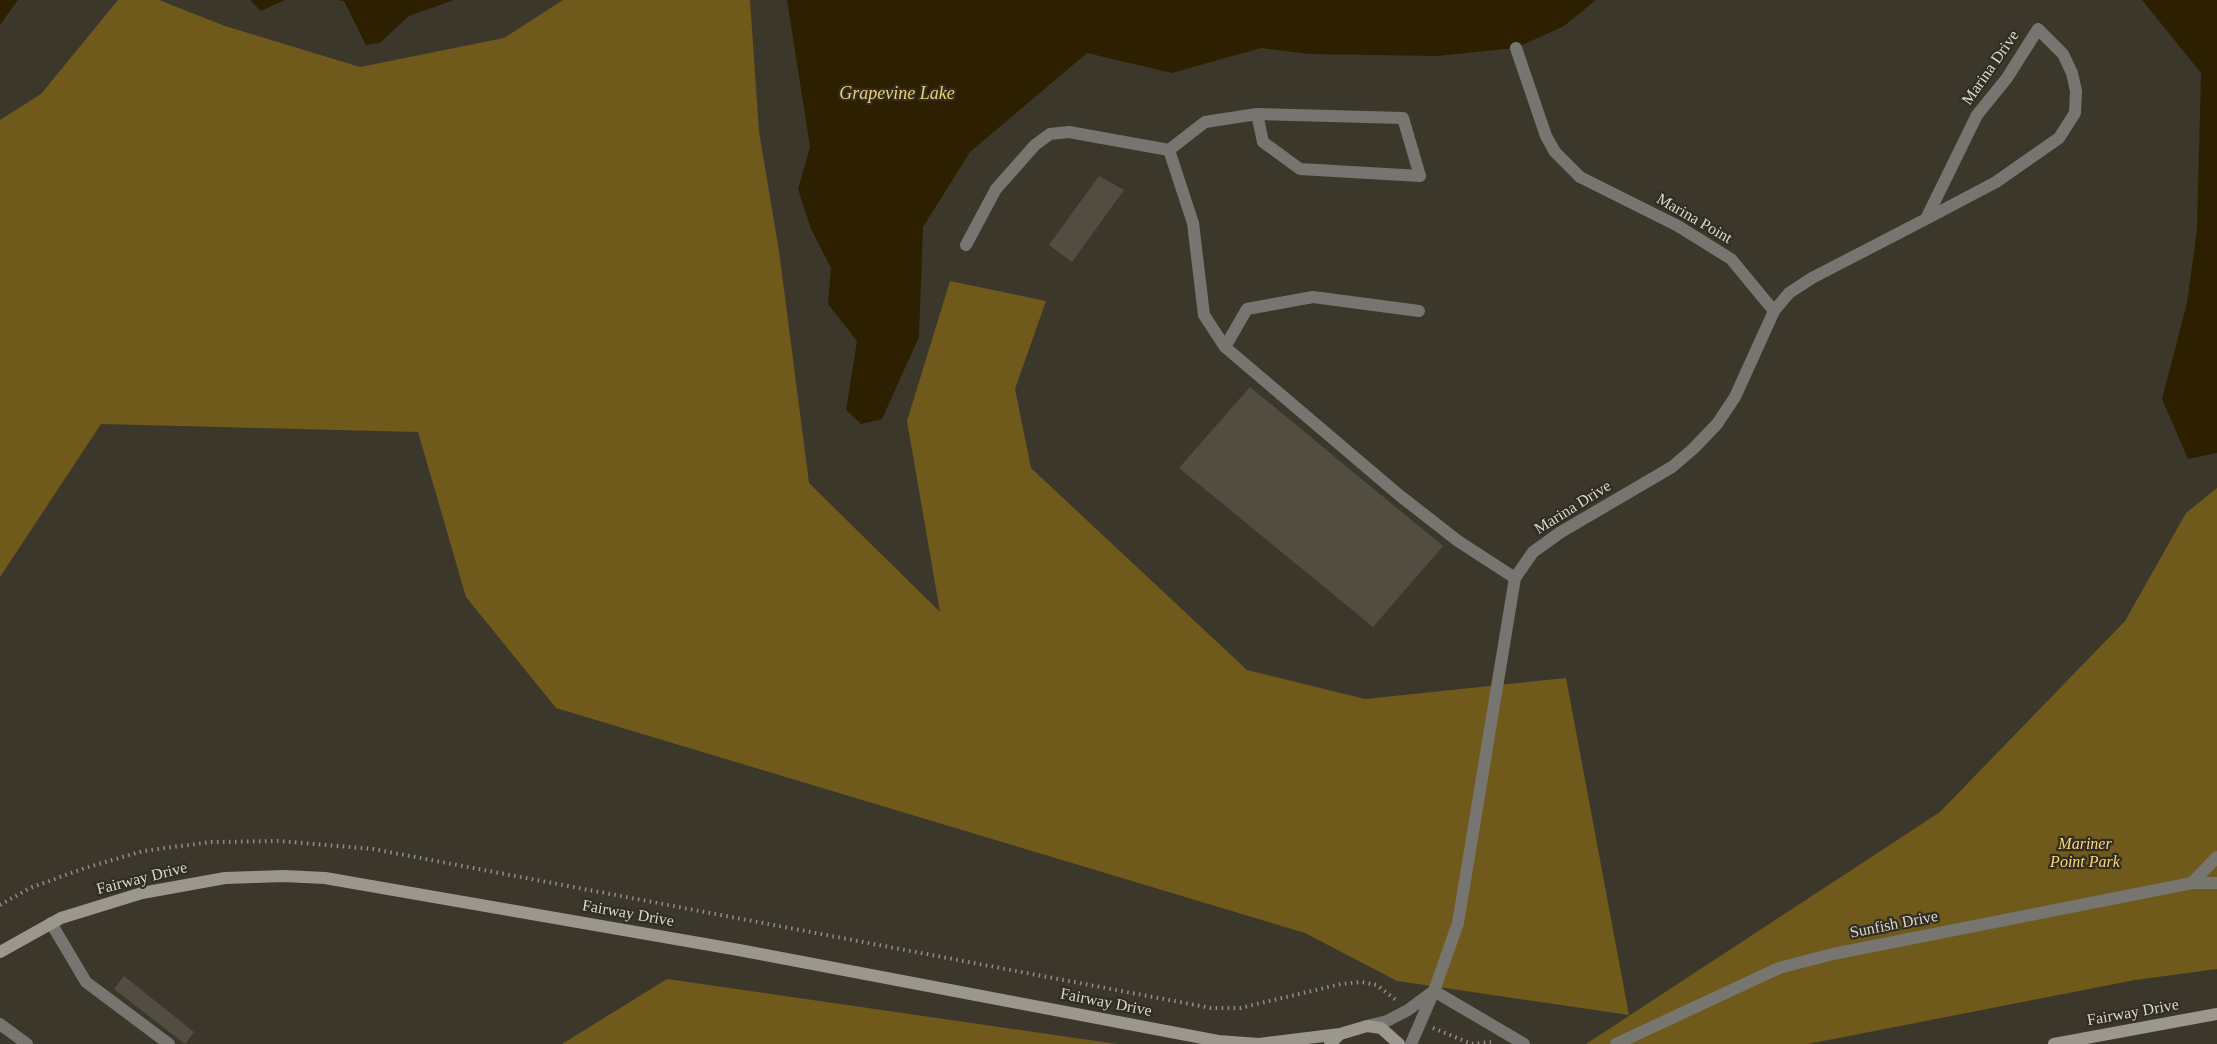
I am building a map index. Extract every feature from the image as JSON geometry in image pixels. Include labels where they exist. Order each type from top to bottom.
[{"type":"street","name":"Marina Drive","points":[[1411,1044],[1419,1019],[1434,991],[1458,923],[1515,578],[1533,552],[1561,532],[1672,467],[1694,449],[1717,424],[1735,397],[1774,311],[1789,293],[1812,278],[1926,219],[1996,182],[2059,138],[2075,112],[2076,91],[2072,73],[2063,54],[2038,28],[2007,78],[1977,115],[1926,219]]},
{"type":"street","name":"Marina Point","points":[[1516,48],[1546,136],[1555,152],[1580,177],[1678,226],[1723,254],[1731,260],[1774,311]]},
{"type":"street","points":[[966,245],[996,189],[1035,145],[1050,134],[1069,132],[1169,150],[1205,122],[1257,114],[1403,118],[1420,176],[1300,169],[1263,142],[1257,114]]},
{"type":"street","points":[[1169,150],[1193,223],[1204,315],[1225,347],[1399,495],[1458,542],[1515,578]]},
{"type":"street","points":[[1225,347],[1247,309],[1313,297],[1419,311]]},
{"type":"street","points":[[2192,883],[2217,857]]},
{"type":"street","name":"Fairway Drive","points":[[0,952],[51,924],[102,905],[183,884],[253,876],[325,878],[681,940],[1218,1041],[1260,1044],[1340,1034],[1367,1026]]},
{"type":"street","name":"Sunfish Drive","points":[[1616,1044],[1779,968],[1833,954],[2192,883],[2217,883]]},
{"type":"street","points":[[51,924],[86,982],[169,1044]]},
{"type":"street","points":[[1367,1026],[1387,1021],[1408,1010],[1434,991],[1524,1044]]},
{"type":"street","name":"Fairway Drive","points":[[2054,1044],[2217,1014]]},
{"type":"street","points":[[0,1024],[27,1044]]},
{"type":"street","points":[[1367,1026],[1382,1028],[1399,1044]]},
{"type":"street","name":"Fairway Drive","points":[[1330,1044],[1340,1034]]},
{"type":"path","points":[[0,905],[30,888],[85,868],[143,851],[211,842],[279,841],[373,849],[1211,1008],[1240,1008],[1341,984],[1361,982],[1377,985],[1408,1010]]},
{"type":"path","points":[[1419,1019],[1433,1028],[1472,1044],[1487,1044],[1504,1034]]},
{"type":"green space","points":[[118,0],[159,0],[225,26],[360,67],[504,38],[563,0],[750,0],[759,132],[779,251],[809,483],[940,612],[907,421],[950,281],[1046,301],[1015,389],[1031,468],[1247,670],[1365,699],[1566,678],[1629,1015],[1397,981],[1305,933],[556,708],[466,597],[418,432],[101,424],[0,577],[0,120],[41,94]]},
{"type":"green space","name":"Mariner Point Park","points":[[2217,488],[2217,969],[2135,980],[1808,1044],[1586,1044],[1940,812],[2125,621],[2186,513]]},
{"type":"green space","points":[[667,979],[1117,1044],[562,1044]]},
{"type":"water","points":[[0,0],[18,0],[0,25]]},
{"type":"water","points":[[250,0],[285,0],[261,11]]},
{"type":"water","points":[[336,0],[454,0],[409,16],[380,43],[366,45],[344,1]]},
{"type":"water","name":"Grapevine Lake","points":[[787,0],[1596,0],[1564,26],[1516,48],[1437,56],[1309,54],[1261,48],[1172,73],[1087,53],[970,152],[923,227],[919,337],[882,419],[861,424],[846,410],[857,341],[828,304],[831,268],[811,229],[798,189],[810,147]]},
{"type":"water","points":[[2142,0],[2217,0],[2217,453],[2188,459],[2162,399],[2187,303],[2197,229],[2201,73]]},
{"type":"building","points":[[1099,176],[1124,190],[1072,262],[1049,245]]},
{"type":"building","points":[[1250,387],[1443,546],[1373,627],[1179,468]]},
{"type":"building","points":[[124,976],[194,1032],[185,1044],[114,989]]}]
